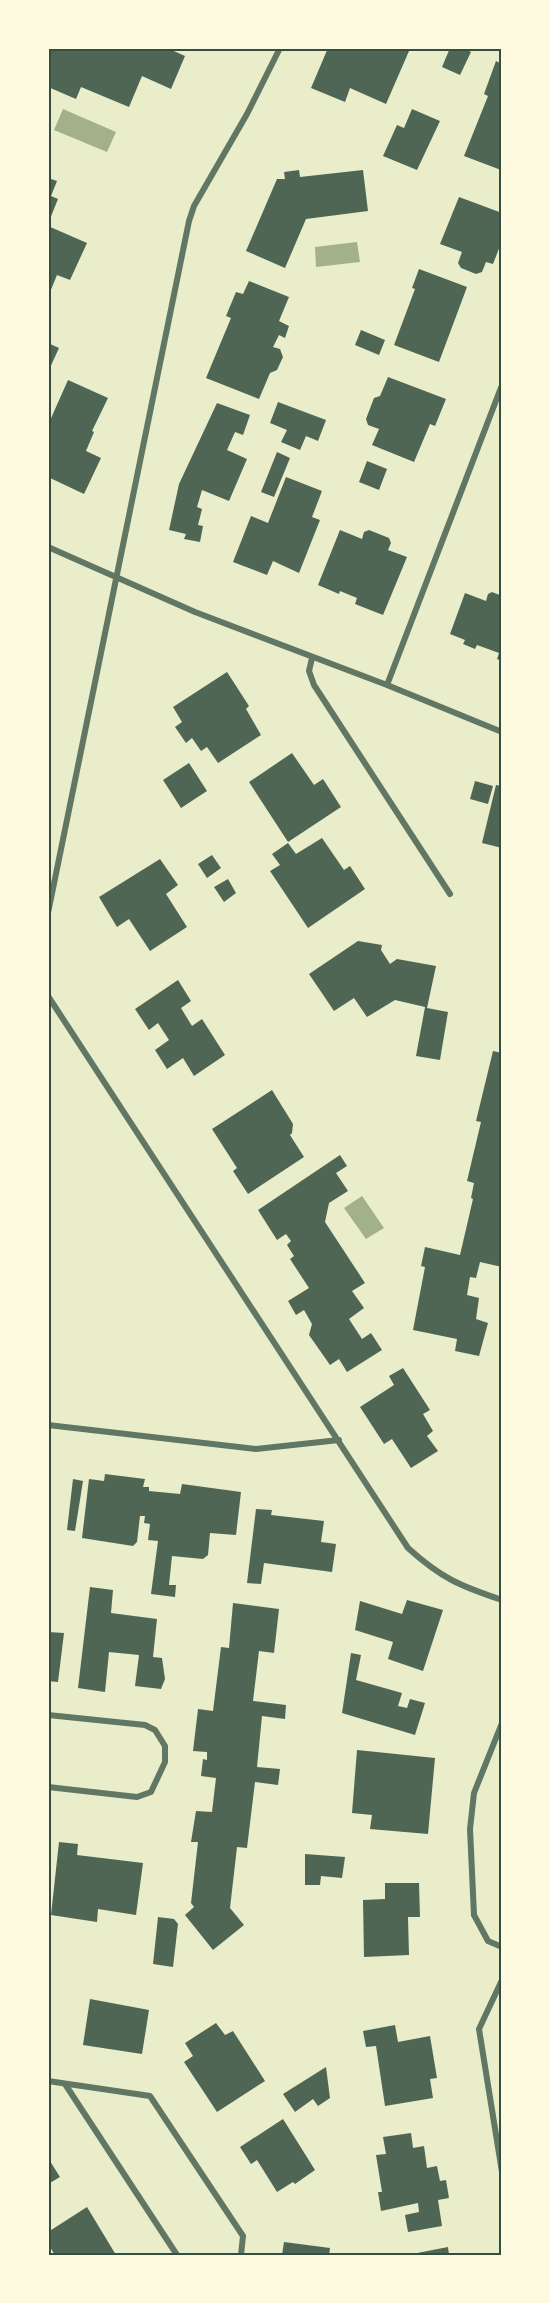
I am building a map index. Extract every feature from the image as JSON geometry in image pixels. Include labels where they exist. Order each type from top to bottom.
[{"type":"street","points":[[48,913],[189,221],[194,206],[247,114],[280,48]]},
{"type":"street","points":[[387,685],[502,385]]},
{"type":"street","points":[[48,547],[195,612],[387,685],[502,732]]},
{"type":"street","points":[[312,658],[309,671],[314,685],[450,894]]},
{"type":"street","points":[[48,996],[408,1548],[431,1569],[458,1585],[502,1600]]},
{"type":"street","points":[[48,1425],[256,1449],[339,1440]]},
{"type":"street","points":[[48,1715],[145,1725],[155,1730],[165,1746],[165,1762],[152,1792],[137,1797],[48,1787]]},
{"type":"street","points":[[502,1723],[474,1793],[470,1829],[474,1915],[488,1941],[502,1947]]},
{"type":"street","points":[[502,1980],[479,2029],[502,2172]]},
{"type":"street","points":[[48,2081],[150,2096],[243,2236],[241,2255]]},
{"type":"street","points":[[65,2084],[177,2255]]},
{"type":"shaded area","points":[[63,109],[116,132],[107,152],[54,130]]},
{"type":"shaded area","points":[[357,242],[360,262],[316,267],[315,247]]},
{"type":"shaded area","points":[[362,1196],[384,1228],[366,1239],[344,1208]]},
{"type":"building","points":[[50,48],[167,48],[185,56],[171,89],[142,76],[129,107],[81,87],[76,99],[48,87]]},
{"type":"building","points":[[328,48],[402,48],[409,51],[386,104],[350,88],[345,102],[311,88]]},
{"type":"building","points":[[450,48],[463,48],[471,52],[460,75],[442,67]]},
{"type":"building","points":[[496,61],[502,64],[501,170],[464,156],[488,96],[484,94]]},
{"type":"building","points":[[412,109],[440,121],[417,170],[383,156],[397,125],[404,128]]},
{"type":"building","points":[[299,170],[300,177],[363,170],[368,211],[306,219],[285,268],[246,251],[277,179],[285,179],[284,172]]},
{"type":"building","points":[[48,178],[57,181],[51,196],[58,199],[48,224]]},
{"type":"building","points":[[459,197],[502,213],[502,241],[493,264],[486,262],[482,272],[476,274],[461,268],[458,263],[462,252],[440,244]]},
{"type":"building","points":[[48,226],[87,243],[70,280],[57,275],[48,297]]},
{"type":"building","points":[[419,269],[467,287],[439,362],[394,345],[415,289],[412,288]]},
{"type":"building","points":[[249,281],[289,297],[279,321],[289,326],[285,338],[279,335],[273,347],[280,349],[283,357],[277,370],[270,373],[259,399],[206,378],[231,318],[226,316],[236,292],[243,294]]},
{"type":"building","points":[[361,330],[385,340],[379,355],[355,345]]},
{"type":"building","points":[[48,343],[59,348],[48,372]]},
{"type":"building","points":[[388,377],[446,399],[435,426],[430,424],[414,462],[372,445],[379,429],[368,425],[366,419],[374,398],[380,396]]},
{"type":"building","points":[[68,380],[108,398],[92,431],[94,432],[86,451],[101,458],[84,494],[48,477],[48,425]]},
{"type":"building","points":[[278,402],[326,420],[318,441],[306,436],[300,450],[281,442],[287,430],[270,423]]},
{"type":"building","points":[[217,403],[250,415],[243,435],[235,432],[227,450],[247,459],[229,501],[202,490],[197,507],[202,509],[198,525],[203,526],[200,542],[184,539],[186,534],[169,530],[179,484]]},
{"type":"building","points":[[277,452],[290,458],[274,497],[261,492]]},
{"type":"building","points":[[367,461],[387,469],[379,490],[359,482]]},
{"type":"building","points":[[286,477],[322,491],[312,517],[320,520],[299,573],[273,561],[267,575],[233,562],[251,516],[268,523]]},
{"type":"building","points":[[340,530],[362,539],[364,532],[369,530],[389,538],[391,543],[388,550],[407,557],[383,615],[355,604],[357,598],[340,591],[339,594],[318,585]]},
{"type":"building","points":[[492,592],[502,596],[502,661],[497,659],[499,653],[477,645],[475,649],[463,644],[465,640],[450,634],[465,593],[486,601],[488,594]]},
{"type":"building","points":[[227,672],[249,706],[246,709],[261,735],[218,763],[207,747],[201,751],[192,738],[186,743],[175,727],[182,722],[173,707]]},
{"type":"building","points":[[292,753],[314,785],[323,779],[341,807],[288,842],[249,782]]},
{"type":"building","points":[[189,763],[207,791],[181,808],[163,780]]},
{"type":"building","points":[[475,781],[493,786],[488,804],[470,799]]},
{"type":"building","points":[[496,785],[502,786],[502,848],[482,843]]},
{"type":"building","points":[[322,838],[344,870],[350,866],[365,889],[308,928],[270,871],[280,865],[272,854],[288,843],[296,854]]},
{"type":"building","points":[[212,855],[221,868],[207,878],[198,864]]},
{"type":"building","points":[[160,859],[178,885],[166,894],[187,927],[150,951],[129,919],[117,927],[99,897]]},
{"type":"building","points":[[228,879],[236,893],[224,902],[214,887]]},
{"type":"building","points":[[358,941],[382,945],[381,950],[390,964],[397,959],[436,966],[427,1008],[448,1012],[440,1060],[416,1056],[425,1007],[395,1000],[367,1017],[354,998],[334,1011],[309,974]]},
{"type":"building","points":[[178,980],[191,1001],[181,1008],[192,1026],[202,1019],[225,1055],[194,1076],[183,1058],[167,1069],[155,1050],[169,1040],[158,1023],[149,1030],[135,1009]]},
{"type":"building","points":[[493,1051],[502,1053],[502,1267],[480,1262],[476,1278],[470,1277],[467,1295],[479,1298],[476,1319],[488,1323],[479,1356],[455,1351],[457,1339],[413,1330],[425,1267],[421,1266],[425,1247],[460,1255],[473,1199],[471,1198],[474,1183],[467,1181],[481,1122],[476,1121]]},
{"type":"building","points":[[272,1090],[293,1124],[290,1135],[304,1157],[248,1194],[233,1171],[237,1168],[212,1129]]},
{"type":"building","points":[[340,1155],[347,1166],[336,1173],[348,1191],[329,1203],[325,1222],[365,1283],[352,1291],[364,1308],[349,1319],[362,1339],[371,1333],[382,1350],[347,1372],[339,1359],[330,1365],[309,1335],[312,1324],[304,1310],[296,1315],[288,1301],[309,1288],[290,1259],[294,1256],[287,1245],[291,1241],[286,1234],[277,1240],[258,1210]]},
{"type":"building","points":[[403,1368],[430,1410],[423,1414],[433,1431],[427,1436],[438,1451],[411,1468],[392,1439],[384,1444],[360,1407],[394,1385],[389,1376]]},
{"type":"building","points":[[105,1474],[145,1479],[143,1487],[149,1487],[149,1491],[180,1494],[182,1484],[241,1492],[236,1535],[210,1533],[208,1555],[203,1559],[172,1556],[169,1585],[176,1585],[175,1597],[151,1594],[158,1541],[148,1540],[150,1524],[144,1523],[145,1516],[140,1516],[137,1542],[133,1546],[82,1538],[89,1479],[104,1481]]},
{"type":"building","points":[[73,1479],[83,1481],[75,1531],[67,1530]]},
{"type":"building","points":[[256,1509],[272,1510],[271,1515],[324,1521],[321,1542],[336,1544],[332,1572],[264,1563],[261,1584],[247,1583]]},
{"type":"building","points":[[90,1587],[113,1590],[111,1613],[157,1619],[153,1657],[162,1658],[165,1679],[161,1689],[135,1686],[139,1655],[109,1652],[105,1692],[78,1688]]},
{"type":"building","points":[[407,1600],[443,1610],[423,1671],[388,1659],[393,1642],[355,1630],[360,1601],[402,1614]]},
{"type":"building","points":[[233,1603],[279,1609],[274,1653],[259,1651],[253,1701],[286,1705],[285,1719],[262,1716],[257,1767],[280,1769],[278,1785],[255,1782],[247,1848],[237,1847],[230,1908],[244,1925],[213,1950],[185,1915],[194,1907],[191,1903],[198,1842],[191,1842],[196,1811],[212,1812],[216,1778],[201,1776],[203,1759],[207,1760],[207,1752],[193,1751],[198,1709],[213,1711],[221,1647],[229,1648]]},
{"type":"building","points":[[48,1632],[64,1633],[58,1682],[48,1681]]},
{"type":"building","points":[[351,1653],[361,1655],[356,1680],[402,1693],[398,1706],[407,1708],[410,1699],[425,1703],[415,1735],[342,1713]]},
{"type":"building","points":[[357,1750],[435,1758],[428,1834],[370,1829],[372,1815],[352,1813]]},
{"type":"building","points":[[59,1842],[78,1844],[77,1855],[143,1863],[136,1915],[98,1909],[97,1922],[51,1915]]},
{"type":"building","points":[[305,1854],[345,1857],[342,1878],[321,1876],[320,1885],[305,1885]]},
{"type":"building","points":[[385,1883],[419,1883],[420,1917],[408,1917],[409,1955],[364,1957],[363,1900],[385,1899]]},
{"type":"building","points":[[158,1917],[174,1919],[178,1924],[173,1967],[153,1964]]},
{"type":"building","points":[[90,1999],[149,2010],[142,2054],[83,2045]]},
{"type":"building","points":[[216,2023],[225,2035],[233,2031],[265,2081],[217,2112],[184,2062],[193,2056],[185,2043]]},
{"type":"building","points":[[395,2025],[398,2042],[430,2036],[437,2078],[430,2079],[433,2098],[385,2106],[376,2046],[366,2047],[363,2031]]},
{"type":"building","points":[[326,2067],[330,2098],[318,2106],[313,2099],[295,2112],[283,2094]]},
{"type":"building","points":[[283,2119],[315,2170],[295,2184],[293,2182],[277,2192],[257,2160],[251,2164],[240,2147]]},
{"type":"building","points":[[411,2133],[413,2148],[424,2146],[427,2168],[437,2166],[440,2181],[446,2180],[449,2198],[438,2200],[442,2226],[408,2232],[405,2215],[419,2212],[418,2203],[381,2211],[378,2192],[382,2192],[376,2155],[386,2154],[383,2137]]},
{"type":"building","points":[[48,2158],[60,2177],[48,2184]]},
{"type":"building","points":[[87,2207],[116,2255],[55,2255],[48,2244],[48,2232]]},
{"type":"building","points":[[284,2242],[330,2248],[329,2255],[282,2255]]},
{"type":"building","points":[[448,2247],[449,2255],[412,2255],[412,2254]]}]
